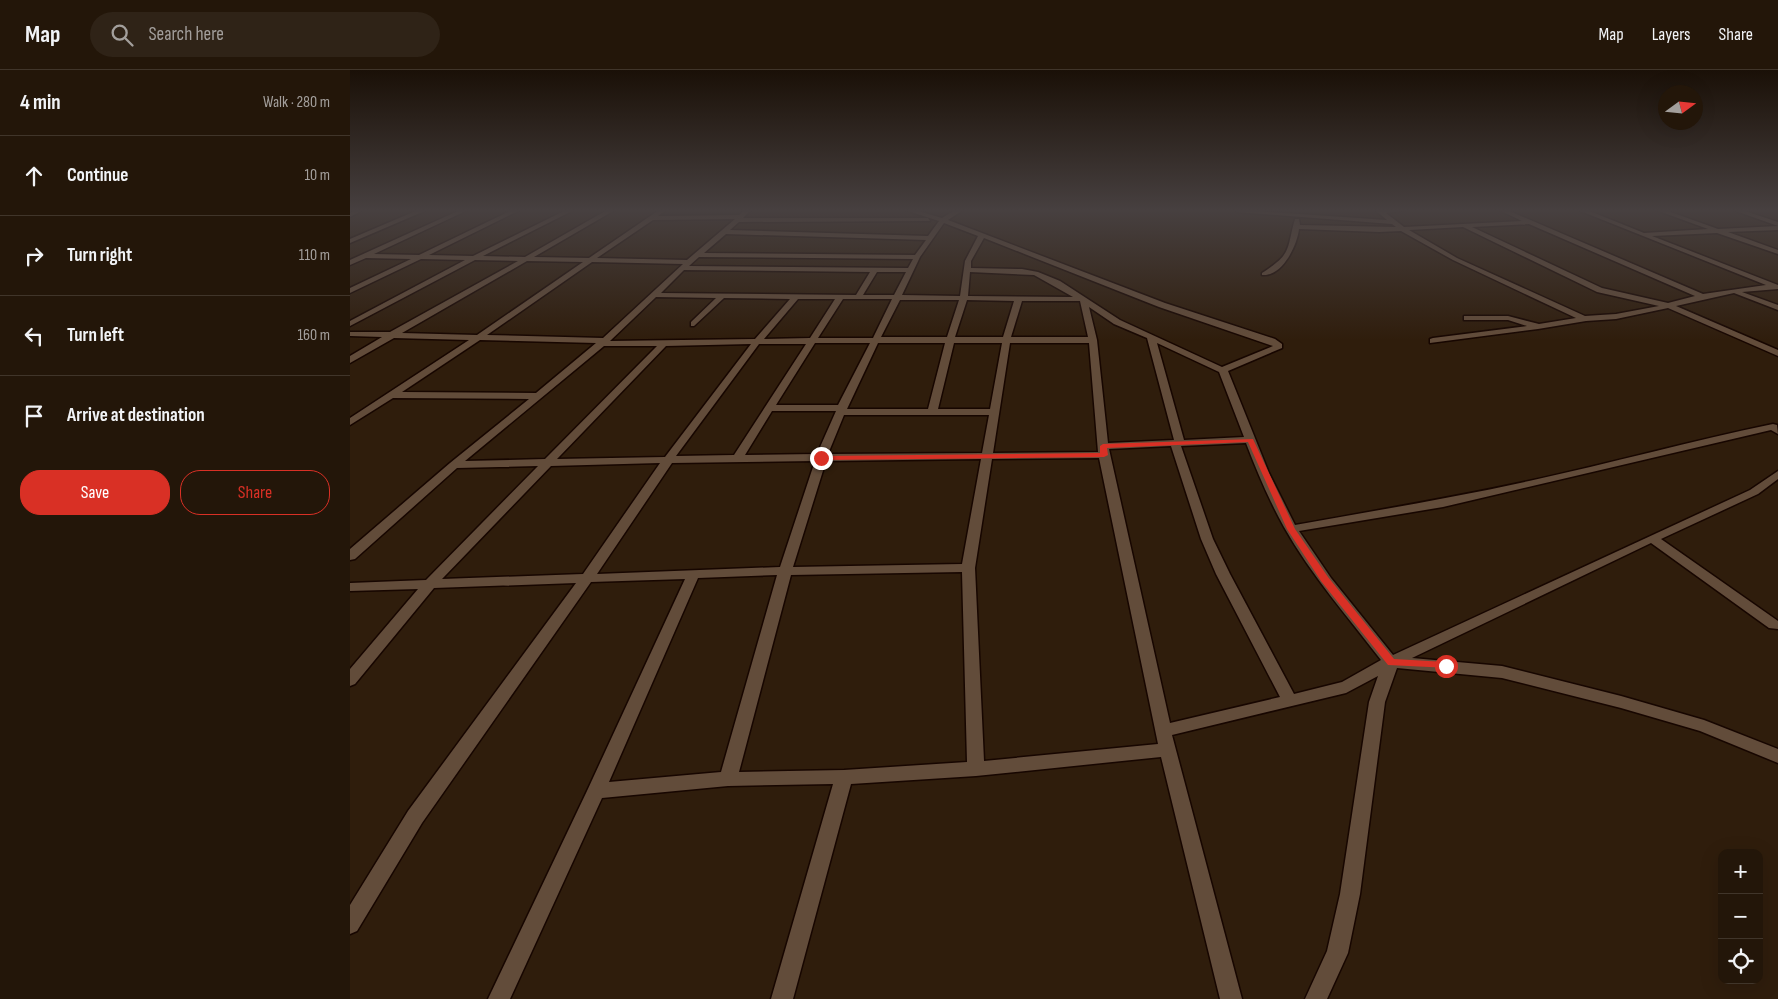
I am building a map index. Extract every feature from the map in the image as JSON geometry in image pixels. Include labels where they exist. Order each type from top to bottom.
[{"type":"street","points":[[350,263],[371,253]]},
{"type":"street","points":[[350,291],[427,253]]},
{"type":"street","points":[[350,324],[483,253]]},
{"type":"street","points":[[350,360],[536,253]]},
{"type":"street","points":[[350,422],[601,253]]},
{"type":"street","points":[[728,779],[785,571],[821,458],[841,410],[919,253]]},
{"type":"street","points":[[932,412],[950,340],[964,297],[968,261],[972,253]]},
{"type":"street","points":[[1029,253],[1162,305],[1272,341],[1279,346],[1222,370]]},
{"type":"street","points":[[1264,274],[1282,263],[1289,253]]},
{"type":"street","points":[[1446,253],[1492,278],[1538,296],[1585,319]]},
{"type":"street","points":[[1523,253],[1600,290],[1669,306],[1778,353]]},
{"type":"street","points":[[1602,253],[1702,297]]},
{"type":"street","points":[[1690,253],[1776,287]]},
{"type":"street","points":[[350,556],[454,465],[602,342],[698,255],[917,257]]},
{"type":"street","points":[[350,256],[593,259],[686,265],[910,270]]},
{"type":"street","points":[[859,296],[875,269]]},
{"type":"street","points":[[968,270],[1028,271],[1057,284],[1107,317],[1222,370],[1226,375],[1250,440],[1291,529],[1324,579],[1392,662],[1502,672],[1621,702],[1704,726],[1778,756]]},
{"type":"street","points":[[1433,340],[1648,312],[1702,297],[1776,287]]},
{"type":"street","points":[[1735,292],[1778,308]]},
{"type":"street","points":[[655,295],[1082,299]]},
{"type":"street","points":[[694,324],[723,295]]},
{"type":"street","points":[[350,924],[415,817],[587,578],[668,460],[756,343],[796,296]]},
{"type":"street","points":[[737,458],[841,296]]},
{"type":"street","points":[[976,769],[968,568],[1006,341],[1020,297]]},
{"type":"street","points":[[1082,299],[1093,340],[1104,450],[1166,750],[1231,999]]},
{"type":"street","points":[[1467,318],[1508,318],[1538,327]]},
{"type":"street","points":[[350,334],[664,344],[877,340],[1093,340]]},
{"type":"street","points":[[1151,337],[1177,443],[1215,556],[1290,701]]},
{"type":"street","points":[[350,680],[429,585],[664,344]]},
{"type":"street","points":[[389,395],[537,396]]},
{"type":"street","points":[[768,408],[994,412]]},
{"type":"street","points":[[1291,529],[1443,503],[1773,427],[1778,431]]},
{"type":"street","points":[[454,465],[737,458],[986,455],[1104,450],[1177,443],[1250,440]]},
{"type":"street","points":[[1163,731],[1346,687],[1392,662],[1652,538],[1754,492],[1778,474]]},
{"type":"street","points":[[1652,538],[1774,625]]},
{"type":"street","points":[[350,587],[785,571],[968,568]]},
{"type":"street","points":[[498,999],[596,791],[693,575]]},
{"type":"street","points":[[1316,999],[1337,953],[1350,894],[1377,702],[1392,662]]},
{"type":"street","points":[[596,791],[728,779],[844,777],[976,769],[1166,750]]},
{"type":"street","points":[[782,999],[844,777]]},
{"type":"route","points":[[821,458],[1104,455],[1103,446],[1250,440],[1281,511],[1291,529],[1324,579],[1392,662],[1446,666]]}]
